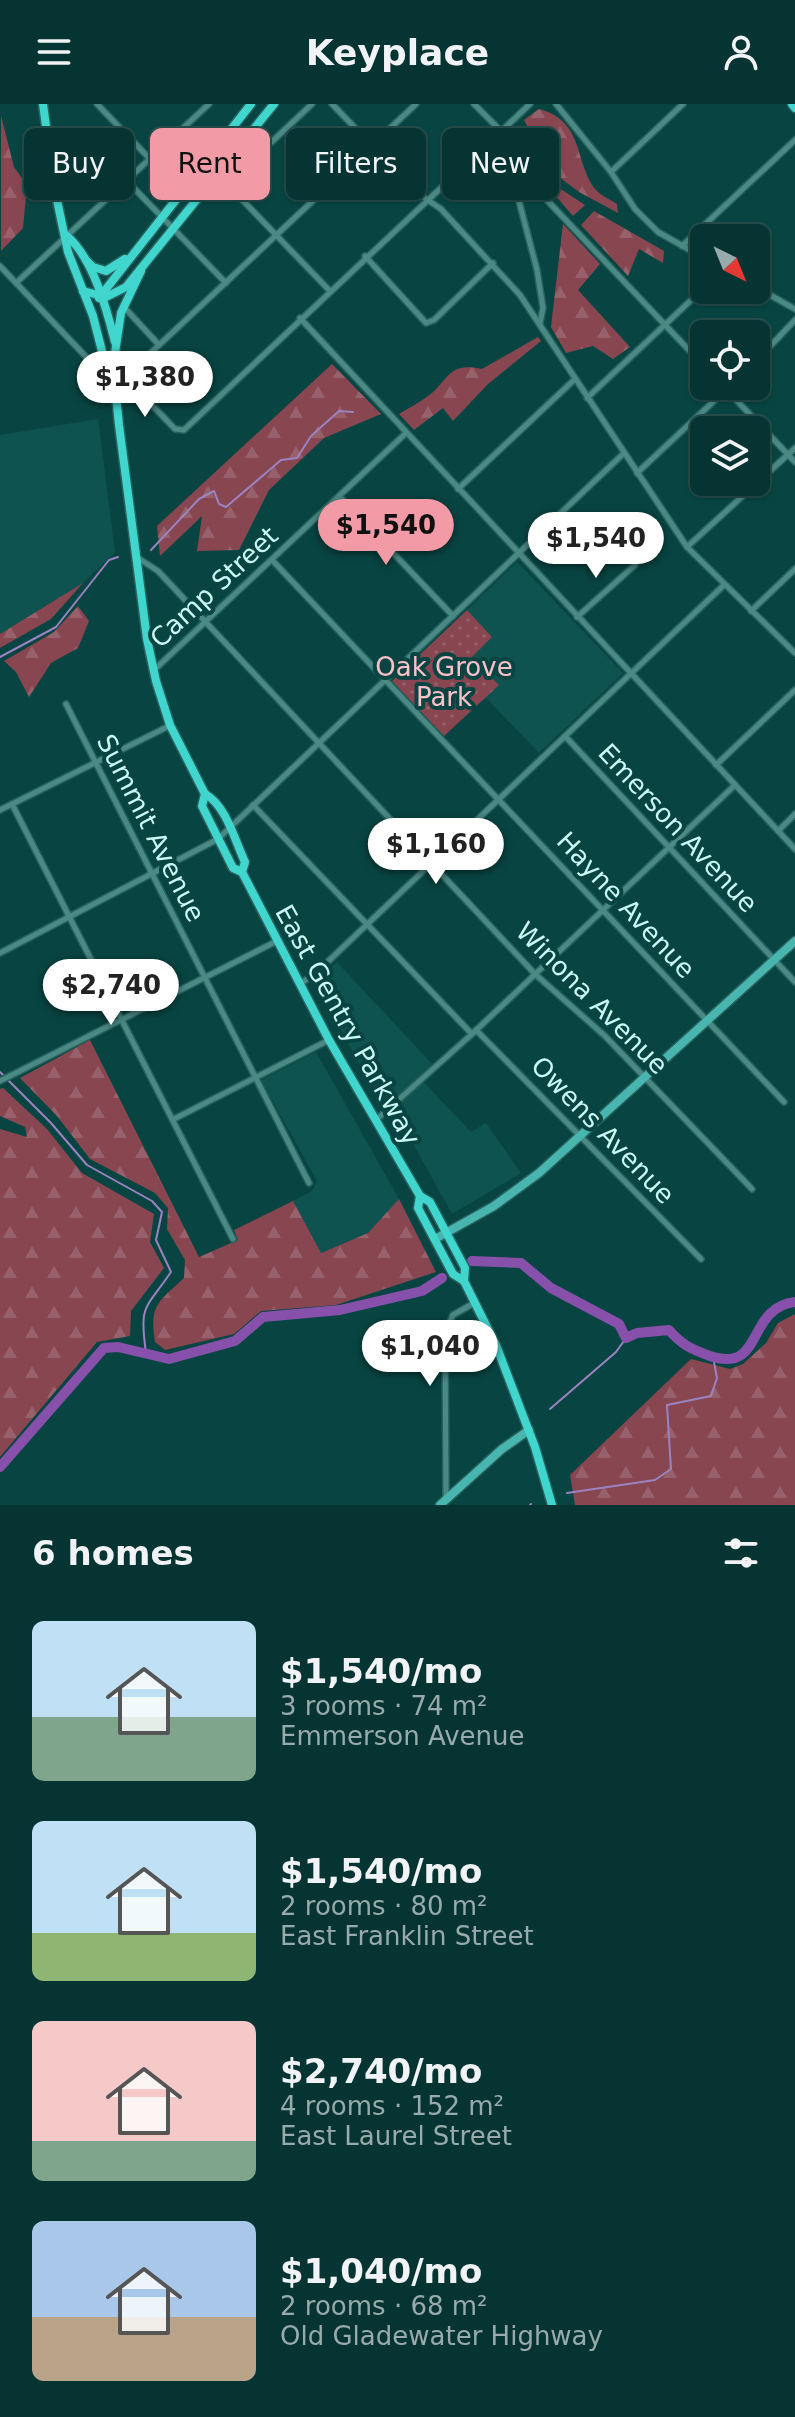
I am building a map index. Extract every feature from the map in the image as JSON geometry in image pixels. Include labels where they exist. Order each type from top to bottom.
[{"type":"main road","name":"East Gentry Parkway","points":[[43,104],[68,252],[93,316],[104,359],[113,366]]},
{"type":"main road","points":[[232,128],[251,104]]},
{"type":"main road","points":[[255,128],[274,104]]},
{"type":"main road","points":[[93,316],[99,297],[175,200]]},
{"type":"main road","points":[[83,291],[99,297],[118,293],[141,271],[198,200]]},
{"type":"main road","points":[[67,236],[93,267],[106,271],[135,251]]},
{"type":"main road","points":[[82,255],[116,351]]},
{"type":"main road","name":"East Gentry Parkway","points":[[141,271],[124,306],[113,366],[153,671],[170,725],[205,794],[215,799],[245,862],[242,872]]},
{"type":"main road","name":"East Gentry Parkway","points":[[205,794],[202,806],[233,868],[242,872],[374,1121],[420,1196],[430,1202],[465,1268],[464,1281]]},
{"type":"main road","points":[[435,1239],[514,1192],[795,941]]},
{"type":"main road","name":"East Gentry Parkway","points":[[420,1196],[418,1208],[453,1274],[464,1281],[501,1356],[529,1430],[552,1505]]},
{"type":"main road","points":[[444,1503],[502,1449],[529,1430]]},
{"type":"street","points":[[97,104],[150,159],[134,174]]},
{"type":"street","points":[[183,128],[209,104]]},
{"type":"street","points":[[270,144],[312,104]]},
{"type":"street","points":[[332,104],[357,128]]},
{"type":"street","points":[[391,128],[416,104]]},
{"type":"street","points":[[474,104],[498,128]]},
{"type":"street","points":[[504,128],[530,104]]},
{"type":"street","points":[[556,104],[611,172],[635,209],[658,232],[690,250]]},
{"type":"street","points":[[611,172],[683,104]]},
{"type":"street","points":[[682,246],[795,140]]},
{"type":"street","points":[[125,377],[180,432],[442,186]]},
{"type":"street","points":[[134,188],[226,283]]},
{"type":"street","points":[[428,199],[493,263],[540,324],[687,547],[795,653]]},
{"type":"street","points":[[16,283],[106,200]]},
{"type":"street","points":[[242,200],[329,290]]},
{"type":"street","points":[[0,266],[108,380],[125,377],[314,200]]},
{"type":"street","points":[[519,200],[537,270],[543,308],[540,324]]},
{"type":"street","points":[[547,200],[690,351]]},
{"type":"street","points":[[365,256],[426,323],[434,320],[493,263]]},
{"type":"street","points":[[770,295],[795,309]]},
{"type":"street","points":[[587,398],[690,302]]},
{"type":"street","points":[[124,306],[159,345]]},
{"type":"street","points":[[300,318],[795,849]]},
{"type":"street","points":[[770,348],[794,325]]},
{"type":"street","points":[[458,489],[575,379]]},
{"type":"street","points":[[637,473],[713,400]]},
{"type":"street","points":[[738,400],[795,462]]},
{"type":"street","name":"Camp Street","points":[[153,671],[406,433]]},
{"type":"street","points":[[687,547],[795,448]]},
{"type":"street","points":[[0,953],[218,839],[624,453]]},
{"type":"street","points":[[340,497],[453,616]]},
{"type":"street","name":"Winona Avenue","points":[[138,558],[158,571],[207,622],[433,861],[535,974],[587,1017],[752,1189]]},
{"type":"street","name":"Hayne Avenue","points":[[273,561],[784,1102]]},
{"type":"street","points":[[577,617],[635,565]]},
{"type":"street","points":[[751,611],[795,569]]},
{"type":"street","points":[[300,984],[367,925],[724,585]]},
{"type":"street","points":[[716,765],[795,690]]},
{"type":"street","name":"Summit Avenue","points":[[66,704],[309,1183]]},
{"type":"street","points":[[0,810],[170,725]]},
{"type":"street","name":"Emerson Avenue","points":[[565,736],[795,982]]},
{"type":"street","points":[[374,1121],[474,1032],[735,785]]},
{"type":"street","points":[[12,804],[233,1239]]},
{"type":"street","name":"Owens Avenue","points":[[253,805],[367,925],[701,1259]]},
{"type":"street","points":[[778,831],[795,814]]},
{"type":"street","points":[[0,1081],[278,940]]},
{"type":"street","points":[[174,1119],[329,1040]]},
{"type":"street","points":[[444,1503],[445,1332],[453,1315],[475,1302]]},
{"type":"shaded area","points":[[98,419],[115,552],[83,583],[0,634],[0,435]]},
{"type":"shaded area","points":[[517,562],[623,673],[539,753],[485,697],[498,684],[472,656],[492,637],[467,610]]},
{"type":"shaded area","points":[[337,962],[432,1064],[419,1077],[471,1132],[486,1123],[521,1173],[452,1214],[390,1102],[382,1106],[316,984]]},
{"type":"shaded area","points":[[316,1052],[399,1199],[368,1233],[320,1253],[293,1201],[312,1191],[317,1181],[261,1080]]},
{"type":"green space","points":[[539,109],[564,123],[589,179],[598,192],[617,204],[618,213],[559,177],[559,128],[528,128],[524,120]]},
{"type":"green space","points":[[1,116],[14,167],[24,181],[26,200],[23,228],[1,251]]},
{"type":"green space","points":[[559,188],[585,205],[573,216],[559,200]]},
{"type":"green space","points":[[594,211],[664,251],[663,263],[639,249],[628,276],[581,225]]},
{"type":"green space","points":[[563,224],[600,264],[578,290],[630,347],[613,359],[593,346],[566,353],[551,327]]},
{"type":"green space","points":[[538,337],[541,341],[488,384],[453,421],[443,408],[414,430],[399,414],[428,396],[455,370],[470,367],[482,369]]},
{"type":"green space","points":[[332,364],[381,414],[324,438],[269,490],[239,550],[197,551],[202,516],[160,556],[157,526]]},
{"type":"green space","points":[[83,583],[51,619],[0,648],[0,634]]},
{"type":"green space","points":[[78,606],[89,621],[78,648],[51,663],[29,697],[16,672],[4,661],[54,632]]},
{"type":"green space","name":"Oak Grove Park","points":[[467,610],[492,637],[472,657],[499,685],[444,736],[392,681]]},
{"type":"green space","points":[[90,1040],[199,1257],[238,1240],[234,1230],[293,1201],[321,1253],[368,1233],[399,1199],[436,1272],[336,1305],[261,1311],[234,1334],[165,1350],[155,1342],[153,1320],[162,1299],[184,1278],[185,1260],[167,1229],[168,1208],[155,1193],[90,1159],[57,1116],[20,1078]]},
{"type":"green space","points":[[3,1088],[47,1129],[82,1173],[154,1214],[150,1242],[164,1268],[131,1311],[130,1336],[97,1342],[0,1457],[0,1129],[27,1137],[25,1127],[0,1116],[0,1089]]},
{"type":"green space","points":[[795,1314],[795,1505],[575,1505],[570,1475],[691,1359],[730,1369],[743,1364],[766,1343],[778,1323]]},
{"type":"waterway","points":[[151,550],[199,499],[214,491],[219,504],[226,507],[281,460],[297,458],[311,436],[339,411],[353,412]]},
{"type":"waterway","points":[[0,657],[56,627],[109,560],[118,557]]},
{"type":"waterway","points":[[0,1072],[51,1123],[87,1165],[152,1201],[162,1212],[156,1240],[171,1272],[146,1308],[143,1325],[146,1353]]},
{"type":"waterway","points":[[472,1261],[521,1263],[551,1288],[619,1324],[626,1338],[637,1333],[669,1330],[692,1349],[727,1359],[739,1356],[748,1348],[768,1316],[779,1307],[795,1302]]},
{"type":"waterway","points":[[0,1467],[104,1348],[118,1347],[169,1359],[235,1341],[263,1317],[340,1310],[422,1291],[442,1278]]},
{"type":"waterway","points":[[550,1409],[616,1352],[626,1338]]},
{"type":"waterway","points":[[567,1493],[655,1480],[671,1469],[667,1405],[711,1396],[717,1378],[713,1357]]}]
